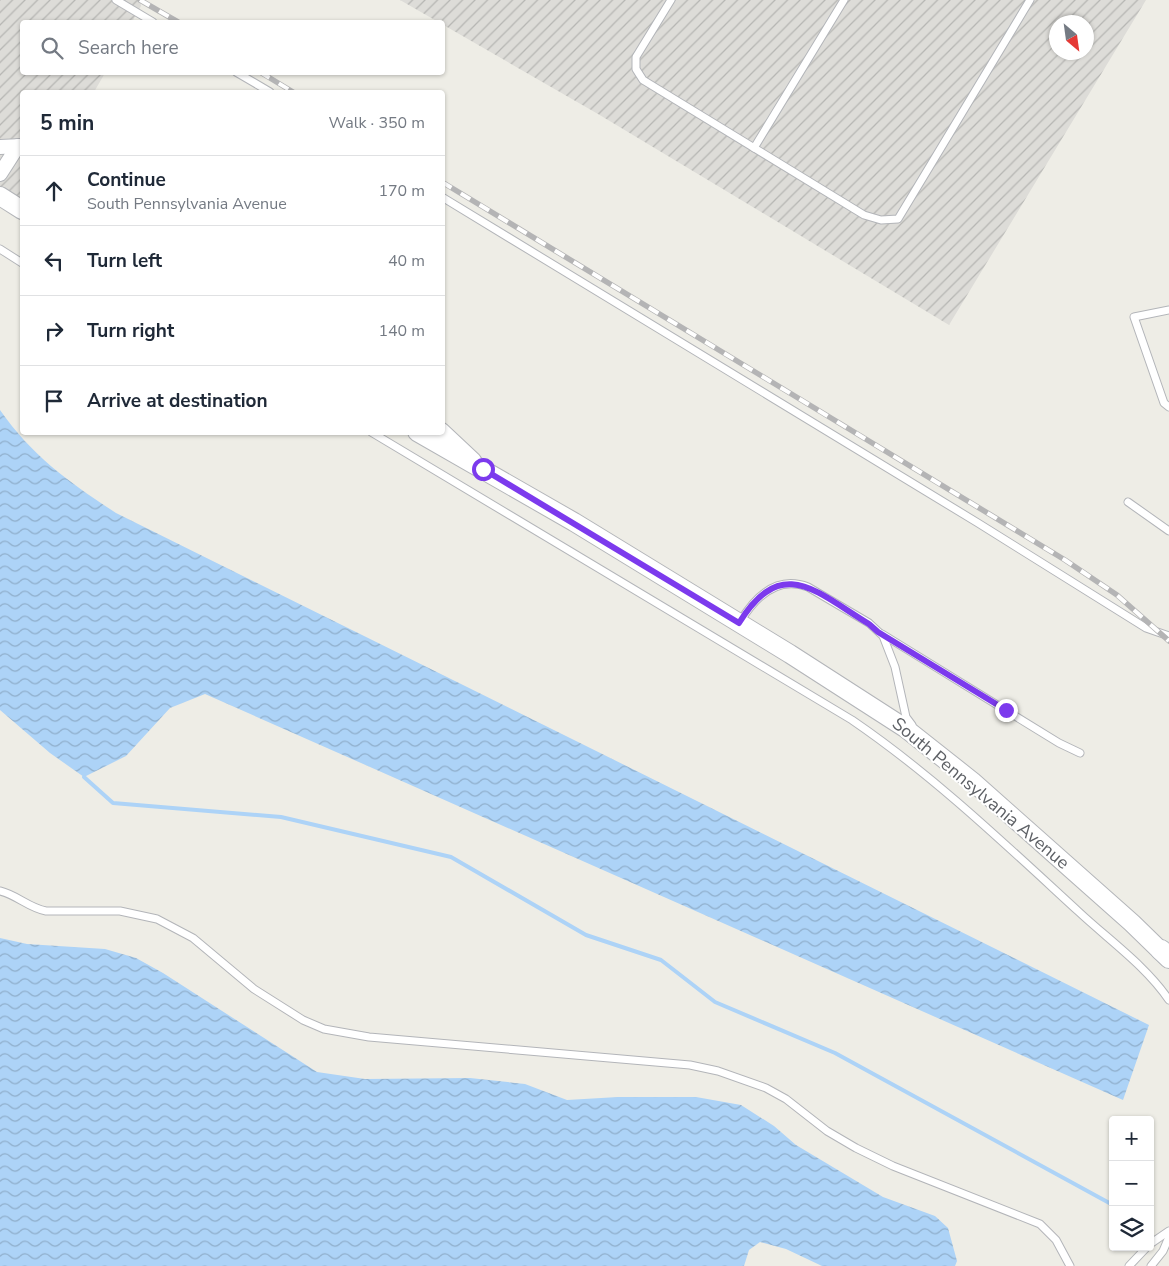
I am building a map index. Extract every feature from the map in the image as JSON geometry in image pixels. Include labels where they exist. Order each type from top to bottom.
[{"type":"street","points":[[0,147],[20,146]]},
{"type":"street","points":[[0,174],[20,146]]},
{"type":"street","points":[[0,196],[20,209]]},
{"type":"street","points":[[445,433],[483,469]]},
{"type":"street","name":"South Pennsylvania Avenue","points":[[423,435],[739,623],[876,708],[932,748],[1079,875],[1166,955]]},
{"type":"lane","points":[[116,0],[150,20]]},
{"type":"lane","points":[[671,0],[636,57],[636,69],[642,80],[864,215],[881,220],[898,219],[1030,0]]},
{"type":"lane","points":[[754,148],[844,0]]},
{"type":"lane","points":[[241,75],[267,90]]},
{"type":"lane","points":[[445,199],[978,523],[1140,624],[1156,633],[1169,636]]},
{"type":"lane","points":[[0,249],[20,262]]},
{"type":"lane","points":[[1169,310],[1134,316],[1164,403],[1169,407]]},
{"type":"lane","points":[[376,435],[536,529],[852,720],[888,745],[922,772],[1040,877],[1141,969],[1169,1000]]},
{"type":"lane","points":[[1128,502],[1169,531]]},
{"type":"lane","points":[[739,623],[750,605],[762,593],[782,584],[799,583],[861,619],[878,632],[1059,743],[1080,753]]},
{"type":"lane","points":[[878,632],[889,649],[906,717],[932,748]]},
{"type":"lane","points":[[0,891],[16,897],[34,909],[46,911],[120,911],[157,918],[193,938],[240,979],[278,1005],[303,1020],[341,1033],[548,1054],[690,1065],[742,1078],[786,1099],[828,1131],[893,1166],[1040,1224],[1056,1240],[1070,1266]]},
{"type":"lane","points":[[1154,1241],[1169,1231]]},
{"type":"lane","points":[[1151,1266],[1163,1251],[1169,1237]]},
{"type":"lane","points":[[1129,1266],[1143,1251]]},
{"type":"shaded area","points":[[0,0],[140,0],[141,6],[133,20],[20,20],[20,75],[104,75],[95,90],[20,90],[20,212],[0,201]]},
{"type":"shaded area","points":[[400,0],[1146,0],[949,325],[598,114],[445,26],[445,20],[435,20]]},
{"type":"water","points":[[0,410],[25,442],[53,468],[116,513],[1149,1025],[1123,1100],[205,694],[170,708],[126,756],[84,777],[50,753],[0,710]]},
{"type":"water","points":[[0,938],[27,944],[105,949],[136,958],[163,973],[317,1072],[365,1079],[470,1078],[525,1084],[567,1100],[618,1097],[696,1097],[741,1105],[774,1126],[796,1145],[883,1197],[935,1216],[948,1228],[957,1261],[955,1266],[822,1266],[786,1249],[760,1242],[749,1250],[744,1266],[0,1266]]},
{"type":"waterway","points":[[84,777],[113,803],[281,817],[451,857],[586,935],[661,960],[715,1002],[835,1053],[1109,1203]]},
{"type":"railway","points":[[140,0],[175,20]]},
{"type":"railway","points":[[265,75],[290,90]]},
{"type":"railway","points":[[445,184],[1065,560],[1117,595],[1169,641]]},
{"type":"route","points":[[483,469],[739,623],[750,605],[762,593],[782,584],[799,583],[869,624],[878,632],[1006,710]]}]
